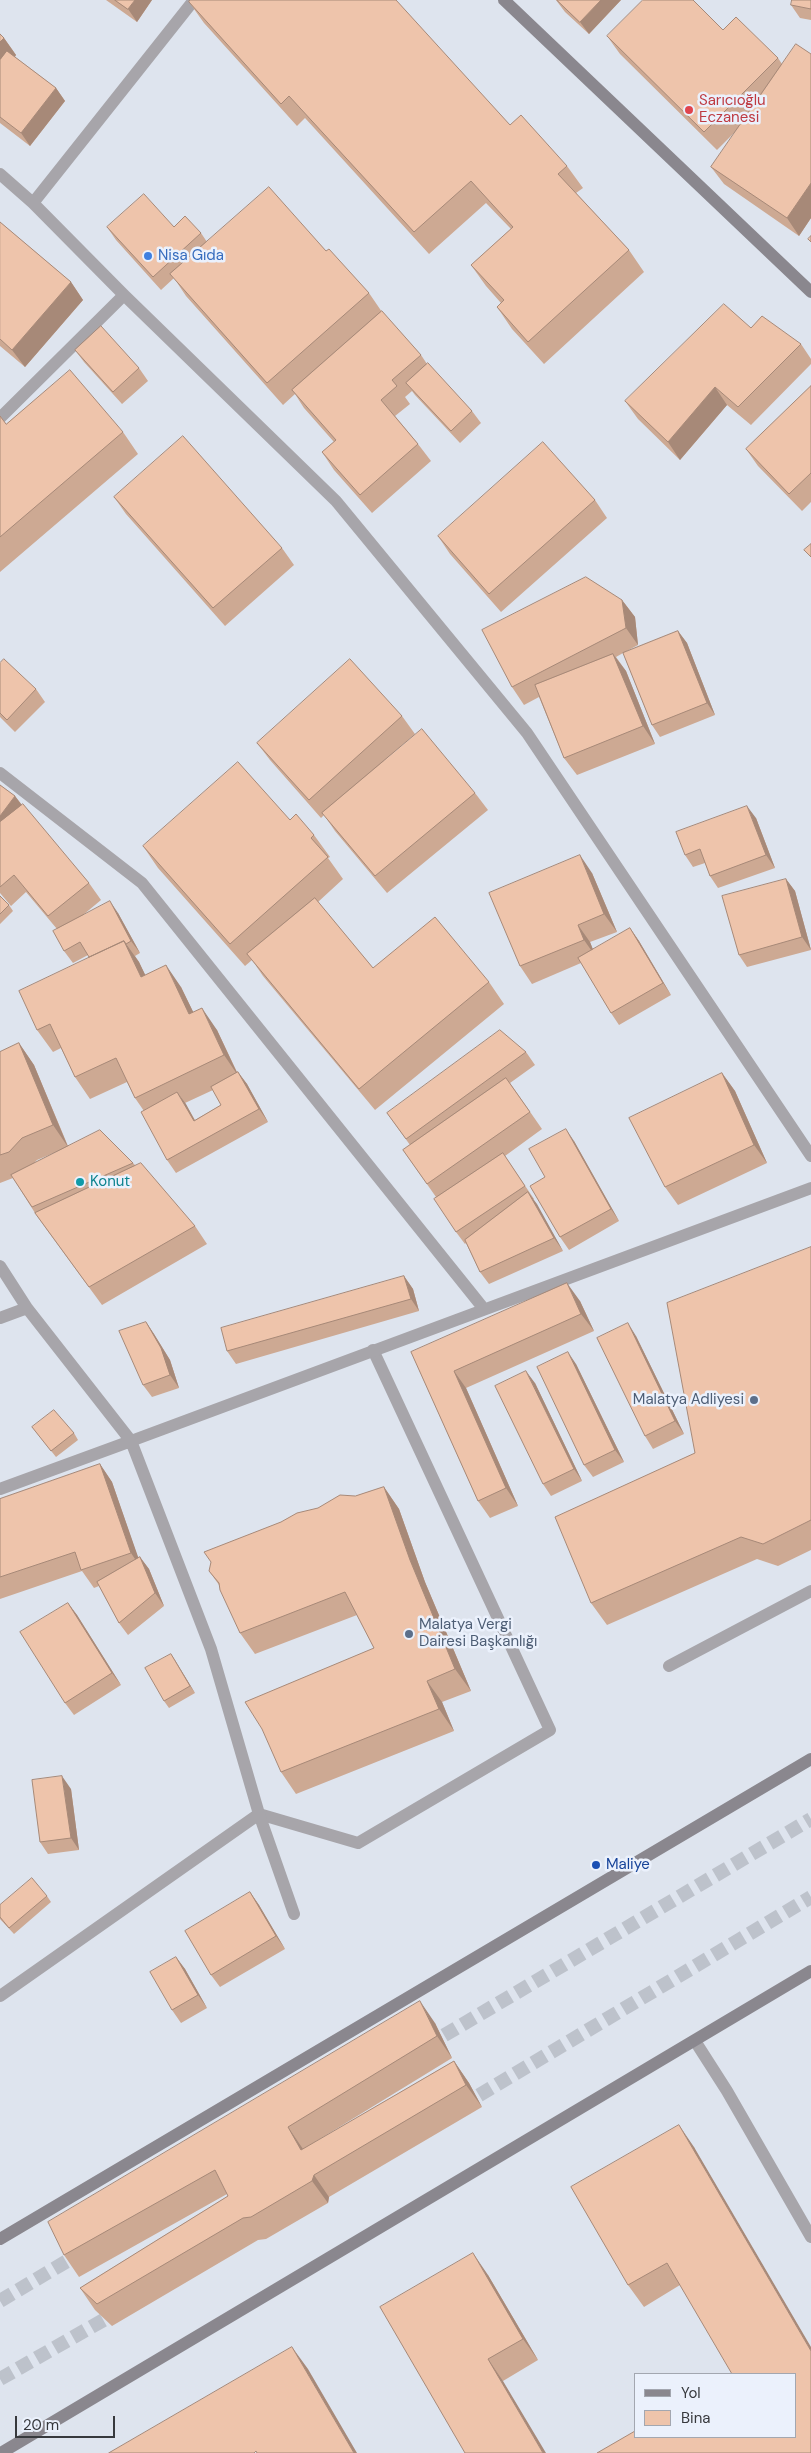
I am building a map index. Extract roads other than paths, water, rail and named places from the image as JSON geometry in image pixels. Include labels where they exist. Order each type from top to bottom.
[{"type":"main road","points":[[504,0],[811,292]]},
{"type":"main road","points":[[0,2239],[811,1759]]},
{"type":"main road","points":[[1,2453],[811,1971]]},
{"type":"street","points":[[33,203],[194,0]]},
{"type":"street","points":[[0,174],[33,203],[124,295],[336,501],[527,733],[811,1156]]},
{"type":"street","points":[[0,418],[124,295]]},
{"type":"street","points":[[0,773],[142,882],[484,1308]]},
{"type":"street","points":[[0,1488],[811,1188]]},
{"type":"street","points":[[0,1266],[26,1308],[131,1441],[211,1649],[259,1814],[294,1914]]},
{"type":"street","points":[[0,1318],[26,1308]]},
{"type":"street","points":[[259,1814],[358,1843],[550,1730],[373,1350]]},
{"type":"street","points":[[669,1666],[811,1591]]},
{"type":"street","points":[[0,1996],[259,1814]]},
{"type":"street","points":[[695,2041],[727,2091],[811,2237]]},
{"type":"tunnel","points":[[426,2046],[811,1819]]},
{"type":"tunnel","points":[[461,2106],[811,1897]]},
{"type":"tunnel","points":[[0,2301],[84,2251]]},
{"type":"tunnel","points":[[0,2379],[121,2310]]},
{"type":"place","name":"Sarıcıoğlu Eczanesi","points":[[689,110]]},
{"type":"place","name":"Nisa Gıda","points":[[148,256]]},
{"type":"place","name":"Konut","points":[[80,1182]]},
{"type":"place","name":"Malatya Adliyesi","points":[[754,1400]]},
{"type":"place","name":"Malatya Vergi Dairesi Başkanlığı","points":[[409,1634]]},
{"type":"place","name":"Maliye","points":[[596,1865]]}]
